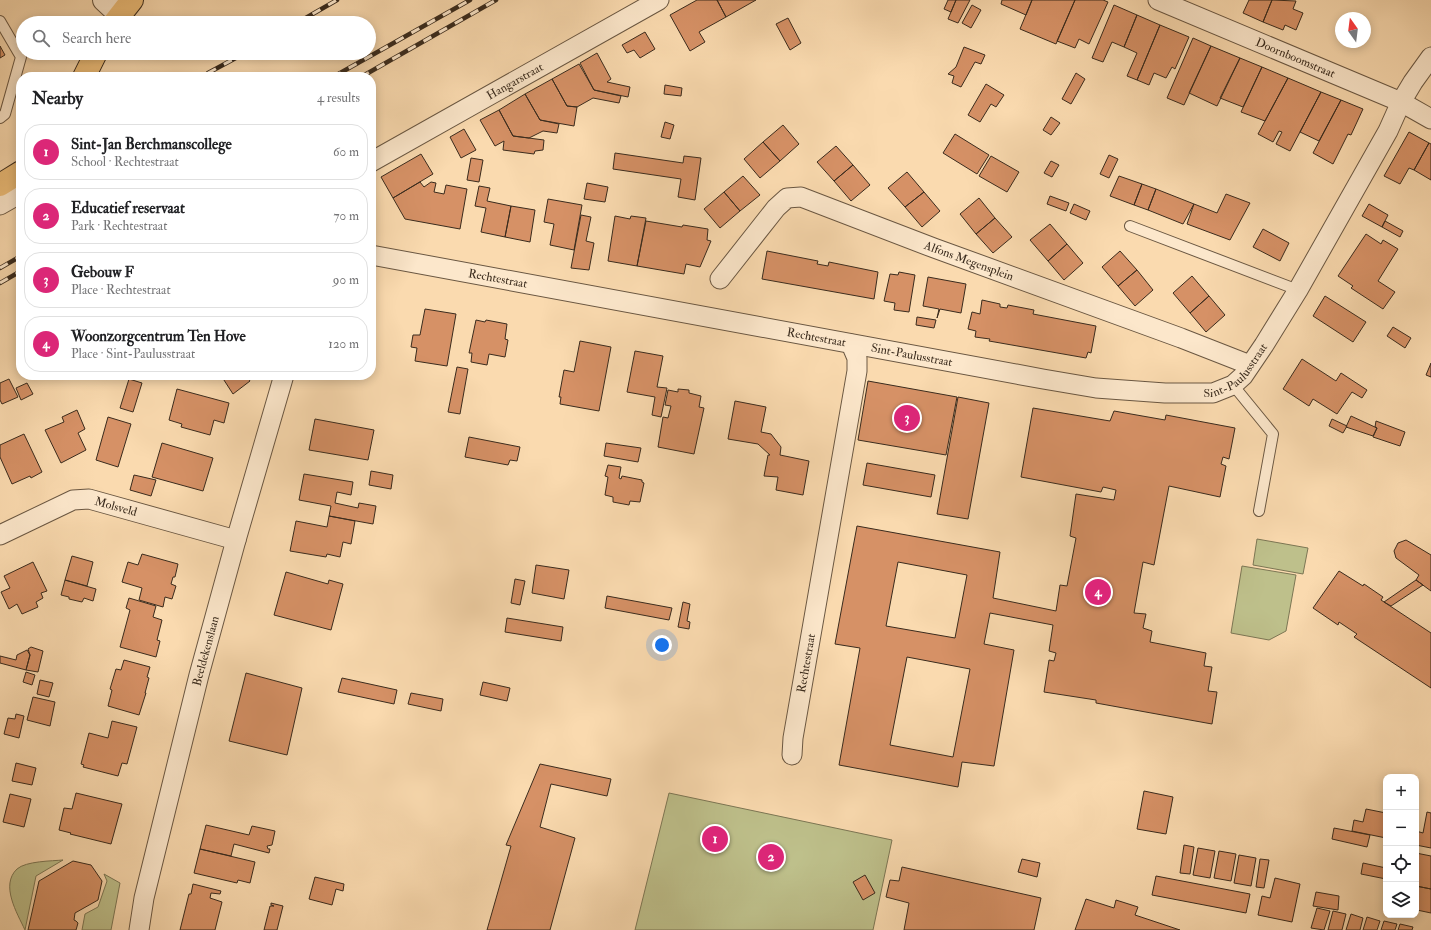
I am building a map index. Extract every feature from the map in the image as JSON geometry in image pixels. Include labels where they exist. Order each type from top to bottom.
[{"type":"main road","points":[[87,72],[93,60]]},
{"type":"main road","points":[[0,185],[16,175]]},
{"type":"street","points":[[104,0],[122,13]]},
{"type":"street","name":"Hangarstraat","points":[[376,159],[659,0]]},
{"type":"street","name":"Doornboomstraat","points":[[1158,0],[1401,102],[1431,119]]},
{"type":"street","name":"Sint-Paulusstraat","points":[[851,344],[1043,380],[1096,388],[1165,393],[1213,393],[1233,385],[1243,376],[1298,290],[1388,131],[1401,102],[1431,57]]},
{"type":"street","points":[[0,205],[16,196]]},
{"type":"street","name":"Alfons Megensplein","points":[[720,279],[776,208],[787,198],[801,197],[1250,365]]},
{"type":"street","name":"Rechtestraat","points":[[376,256],[851,344],[857,358],[858,371],[793,738],[792,755]]},
{"type":"street","name":"Beeldekenslaan","points":[[140,930],[144,898],[199,675],[283,380]]},
{"type":"street","name":"Molsveld","points":[[0,535],[73,500],[89,499],[236,540]]},
{"type":"lane","points":[[0,22],[16,49]]},
{"type":"lane","points":[[17,72],[20,60]]},
{"type":"lane","points":[[0,118],[5,114],[16,75]]},
{"type":"lane","points":[[1130,226],[1298,290]]},
{"type":"lane","points":[[1233,385],[1273,434],[1259,511]]},
{"type":"green space","points":[[1257,539],[1308,548],[1303,574],[1253,565]]},
{"type":"green space","points":[[1242,566],[1296,575],[1286,631],[1269,640],[1231,633]]},
{"type":"green space","points":[[669,793],[892,840],[873,930],[635,930]]},
{"type":"green space","points":[[63,860],[36,876],[25,930],[14,907],[10,891],[12,876],[17,869],[26,864]]},
{"type":"green space","points":[[104,874],[120,883],[111,930],[82,930],[85,914],[98,907],[107,881]]},
{"type":"building","points":[[697,0],[717,0],[726,17],[699,32],[705,42],[690,51],[670,15]]},
{"type":"building","points":[[717,0],[756,0],[726,17]]},
{"type":"building","points":[[948,0],[956,0],[951,12],[944,9]]},
{"type":"building","points":[[956,0],[970,0],[958,23],[948,19]]},
{"type":"building","points":[[1002,0],[1032,0],[1026,15],[1001,4]]},
{"type":"building","points":[[1032,0],[1075,0],[1056,44],[1020,29]]},
{"type":"building","points":[[1075,0],[1103,0],[1108,2],[1089,44],[1079,39],[1075,48],[1057,41]]},
{"type":"building","points":[[1249,0],[1272,0],[1263,22],[1243,13]]},
{"type":"building","points":[[1272,0],[1296,1],[1293,9],[1303,13],[1296,30],[1285,25],[1283,30],[1263,22]]},
{"type":"building","points":[[972,5],[981,10],[971,28],[962,23]]},
{"type":"building","points":[[1114,5],[1137,15],[1124,47],[1112,42],[1103,62],[1092,58]]},
{"type":"building","points":[[1137,15],[1160,25],[1137,80],[1127,76],[1137,53],[1124,47]]},
{"type":"building","points":[[788,18],[801,43],[790,50],[776,24]]},
{"type":"building","points":[[1160,25],[1189,37],[1175,69],[1172,67],[1166,78],[1154,73],[1149,85],[1137,80]]},
{"type":"building","points":[[645,32],[655,49],[640,58],[634,50],[627,53],[622,45]]},
{"type":"building","points":[[1193,38],[1211,46],[1184,105],[1167,98]]},
{"type":"building","points":[[0,46],[5,55],[0,58]]},
{"type":"building","points":[[1211,46],[1240,58],[1217,106],[1189,93]]},
{"type":"building","points":[[964,47],[985,55],[981,64],[975,62],[961,87],[952,83],[954,76],[948,74],[956,67]]},
{"type":"building","points":[[597,53],[611,79],[607,82],[630,87],[628,97],[594,90],[580,63]]},
{"type":"building","points":[[1240,58],[1262,67],[1243,107],[1220,98]]},
{"type":"building","points":[[579,64],[594,90],[621,96],[619,103],[593,98],[577,107],[567,106],[552,79]]},
{"type":"building","points":[[1262,67],[1288,78],[1265,121],[1241,112]]},
{"type":"building","points":[[1076,73],[1085,79],[1071,104],[1062,99]]},
{"type":"building","points":[[1288,78],[1321,92],[1290,151],[1276,144],[1282,132],[1279,131],[1273,142],[1258,134]]},
{"type":"building","points":[[552,79],[567,106],[577,107],[574,126],[540,120],[525,94]]},
{"type":"building","points":[[986,84],[1004,95],[996,107],[991,104],[980,122],[968,115]]},
{"type":"building","points":[[665,85],[682,88],[681,96],[664,94]]},
{"type":"building","points":[[1321,92],[1341,100],[1319,141],[1300,132]]},
{"type":"building","points":[[525,94],[540,120],[559,124],[557,133],[543,131],[529,138],[513,136],[499,110]]},
{"type":"building","points":[[1341,100],[1363,109],[1351,135],[1348,134],[1333,164],[1313,153]]},
{"type":"building","points":[[499,110],[513,136],[544,140],[543,150],[535,151],[534,154],[503,150],[504,141],[495,146],[480,120]]},
{"type":"building","points":[[1051,117],[1060,123],[1051,135],[1043,130]]},
{"type":"building","points":[[665,122],[674,125],[670,139],[661,137]]},
{"type":"building","points":[[783,125],[799,144],[780,161],[763,142]]},
{"type":"building","points":[[464,129],[476,150],[461,158],[450,137]]},
{"type":"building","points":[[1409,132],[1429,143],[1414,170],[1409,168],[1400,184],[1384,176]]},
{"type":"building","points":[[955,134],[989,155],[977,174],[943,153]]},
{"type":"building","points":[[763,142],[780,161],[760,178],[744,159]]},
{"type":"building","points":[[1429,143],[1431,144],[1431,180],[1414,170]]},
{"type":"building","points":[[836,146],[853,165],[834,181],[817,162]]},
{"type":"building","points":[[615,153],[683,163],[684,156],[701,158],[695,200],[678,197],[681,179],[613,169]]},
{"type":"building","points":[[421,154],[433,174],[393,198],[381,177]]},
{"type":"building","points":[[1109,155],[1118,159],[1109,178],[1100,174]]},
{"type":"building","points":[[991,156],[1019,172],[1007,192],[979,176]]},
{"type":"building","points":[[471,158],[483,160],[479,182],[467,180]]},
{"type":"building","points":[[1051,161],[1059,165],[1052,177],[1044,173]]},
{"type":"building","points":[[853,165],[870,185],[851,201],[834,181]]},
{"type":"building","points":[[907,172],[924,192],[905,207],[888,188]]},
{"type":"building","points":[[743,176],[760,195],[740,211],[724,192]]},
{"type":"building","points":[[1119,176],[1142,184],[1134,205],[1110,196]]},
{"type":"building","points":[[420,182],[424,187],[431,182],[436,183],[434,192],[444,194],[446,185],[467,189],[460,229],[405,219],[393,198]]},
{"type":"building","points":[[587,183],[608,187],[605,202],[584,199]]},
{"type":"building","points":[[1142,184],[1156,189],[1148,210],[1134,205]]},
{"type":"building","points":[[479,186],[490,188],[487,201],[511,206],[505,237],[481,232],[486,208],[475,206]]},
{"type":"building","points":[[1156,189],[1194,204],[1183,224],[1148,210]]},
{"type":"building","points":[[724,192],[740,211],[720,228],[704,209]]},
{"type":"building","points":[[924,192],[940,211],[922,227],[905,207]]},
{"type":"building","points":[[1226,194],[1250,203],[1230,240],[1187,224],[1194,204],[1217,213]]},
{"type":"building","points":[[1050,196],[1069,203],[1066,211],[1047,204]]},
{"type":"building","points":[[979,198],[995,218],[976,234],[960,214]]},
{"type":"building","points":[[548,199],[582,205],[574,250],[550,245],[554,224],[544,222]]},
{"type":"building","points":[[1074,204],[1090,211],[1086,220],[1070,213]]},
{"type":"building","points":[[1369,204],[1388,215],[1382,227],[1362,216]]},
{"type":"building","points":[[511,206],[535,210],[530,242],[505,237]]},
{"type":"building","points":[[581,215],[591,217],[586,241],[594,243],[589,270],[571,268]]},
{"type":"building","points":[[615,216],[630,219],[631,216],[646,218],[637,266],[608,261]]},
{"type":"building","points":[[995,218],[1012,237],[993,253],[976,234]]},
{"type":"building","points":[[646,221],[682,227],[683,225],[708,229],[707,240],[711,241],[700,267],[686,264],[684,274],[637,266]]},
{"type":"building","points":[[1385,221],[1403,231],[1400,237],[1382,227]]},
{"type":"building","points":[[1050,224],[1067,244],[1048,261],[1030,240]]},
{"type":"building","points":[[1263,229],[1289,243],[1280,261],[1253,247]]},
{"type":"building","points":[[1366,234],[1381,244],[1383,240],[1398,249],[1378,281],[1395,292],[1383,309],[1351,288],[1353,286],[1338,276]]},
{"type":"building","points":[[1067,244],[1083,263],[1064,280],[1048,261]]},
{"type":"building","points":[[767,251],[818,261],[817,264],[828,266],[829,262],[878,272],[874,299],[762,279]]},
{"type":"building","points":[[1120,251],[1137,270],[1118,286],[1102,267]]},
{"type":"building","points":[[1137,270],[1153,290],[1135,306],[1118,286]]},
{"type":"building","points":[[899,272],[915,275],[909,312],[894,310],[895,303],[884,301],[890,274],[898,275]]},
{"type":"building","points":[[1192,276],[1209,296],[1190,313],[1173,293]]},
{"type":"building","points":[[928,277],[966,284],[961,313],[940,309],[937,318],[939,309],[923,306]]},
{"type":"building","points":[[1209,296],[1225,315],[1206,332],[1190,313]]},
{"type":"building","points":[[1325,296],[1366,322],[1353,342],[1313,316]]},
{"type":"building","points":[[982,300],[1000,304],[1000,307],[1007,308],[1008,305],[1034,310],[1033,314],[1096,326],[1091,353],[1088,352],[1086,358],[989,341],[990,339],[975,337],[976,331],[968,329],[972,312],[980,314]]},
{"type":"building","points":[[425,309],[456,314],[447,366],[415,361],[417,348],[411,347],[413,335],[420,335]]},
{"type":"building","points":[[917,317],[936,320],[934,328],[916,325]]},
{"type":"building","points":[[476,320],[485,322],[486,320],[507,324],[505,339],[508,340],[505,357],[489,354],[487,365],[471,362],[472,353],[469,353]]},
{"type":"building","points":[[1393,327],[1411,338],[1405,348],[1387,336]]},
{"type":"building","points":[[580,341],[611,347],[599,411],[560,404],[561,397],[559,397],[564,370],[574,372]]},
{"type":"building","points":[[635,351],[663,356],[657,387],[667,388],[661,417],[652,415],[655,397],[627,392]]},
{"type":"building","points":[[1302,359],[1336,381],[1341,373],[1367,390],[1362,398],[1352,392],[1337,414],[1313,399],[1309,406],[1283,389]]},
{"type":"building","points":[[1431,363],[1431,377],[1426,375]]},
{"type":"building","points":[[457,367],[468,369],[460,414],[448,412]]},
{"type":"building","points":[[9,379],[18,397],[2,404],[0,400],[0,383]]},
{"type":"building","points":[[129,380],[142,383],[133,412],[120,408]]},
{"type":"building","points":[[224,380],[249,380],[250,381],[233,394]]},
{"type":"building","points":[[868,381],[957,397],[946,455],[858,440]]},
{"type":"building","points":[[27,383],[33,394],[21,400],[16,388]]},
{"type":"building","points":[[177,389],[229,403],[224,423],[214,420],[210,435],[181,427],[182,424],[169,420]]},
{"type":"building","points":[[678,389],[689,390],[689,393],[701,396],[699,407],[704,408],[694,454],[658,447],[663,417],[668,418],[671,406],[665,405],[668,390],[678,392]]},
{"type":"building","points":[[958,397],[989,403],[968,519],[937,514]]},
{"type":"building","points":[[735,401],[766,407],[761,432],[771,434],[781,447],[780,455],[809,461],[803,495],[776,490],[778,477],[764,476],[768,455],[770,455],[758,444],[728,439]]},
{"type":"building","points":[[1033,408],[1110,421],[1114,411],[1165,420],[1166,415],[1235,428],[1229,459],[1223,457],[1221,464],[1226,466],[1220,497],[1169,486],[1154,565],[1143,562],[1134,613],[1146,614],[1143,628],[1152,631],[1150,642],[1206,653],[1204,666],[1212,667],[1208,691],[1217,692],[1212,724],[1096,703],[1096,700],[1044,692],[1049,660],[1054,661],[1056,653],[1049,651],[1053,625],[990,613],[984,644],[1014,650],[994,766],[962,762],[958,787],[839,765],[860,648],[835,644],[857,526],[1000,552],[993,598],[1056,611],[1060,585],[1067,586],[1076,538],[1070,536],[1076,494],[1114,500],[1116,490],[1103,487],[1101,492],[1021,477]],"holes":[[[898,562],[967,575],[955,638],[886,626]],[[907,657],[970,669],[953,757],[890,745]]]},
{"type":"building","points":[[77,410],[85,429],[78,433],[86,450],[61,463],[45,430],[64,422],[62,417]]},
{"type":"building","points":[[1351,416],[1377,428],[1373,436],[1346,427]]},
{"type":"building","points":[[108,417],[131,424],[118,467],[96,460]]},
{"type":"building","points":[[315,419],[374,430],[368,460],[309,450]]},
{"type":"building","points":[[1332,419],[1347,426],[1343,433],[1329,426]]},
{"type":"building","points":[[1376,421],[1405,432],[1400,446],[1373,437],[1377,428],[1375,427]]},
{"type":"building","points":[[24,434],[42,472],[31,478],[30,476],[12,484],[0,457],[0,445]]},
{"type":"building","points":[[469,437],[520,447],[517,461],[510,460],[508,465],[465,457]]},
{"type":"building","points":[[162,443],[213,458],[203,491],[152,477]]},
{"type":"building","points":[[606,443],[641,448],[638,462],[604,456]]},
{"type":"building","points":[[867,463],[935,475],[931,497],[863,485]]},
{"type":"building","points":[[608,465],[621,467],[619,478],[621,479],[622,476],[642,480],[644,483],[640,502],[630,501],[629,505],[613,502],[613,497],[605,495],[608,477],[605,476]]},
{"type":"building","points":[[371,471],[393,475],[391,489],[369,485]]},
{"type":"building","points":[[304,474],[353,482],[351,495],[337,492],[335,503],[358,508],[359,503],[376,506],[373,524],[329,516],[331,506],[299,500]]},
{"type":"building","points":[[134,475],[156,480],[151,496],[130,490]]},
{"type":"building","points":[[329,516],[355,521],[351,544],[343,542],[340,557],[327,554],[326,557],[290,551],[296,521],[327,527]]},
{"type":"building","points":[[1406,540],[1431,555],[1431,591],[1416,580],[1419,575],[1396,558],[1394,551],[1398,543]]},
{"type":"building","points":[[142,554],[178,564],[175,577],[173,577],[171,584],[176,586],[172,599],[165,597],[163,607],[139,600],[142,588],[122,582],[128,562],[138,565]]},
{"type":"building","points":[[72,556],[93,562],[87,586],[65,580]]},
{"type":"building","points":[[33,562],[47,591],[41,593],[43,598],[36,602],[38,607],[22,614],[17,604],[9,609],[1,592],[10,588],[4,576]]},
{"type":"building","points":[[536,565],[569,570],[564,599],[532,593]]},
{"type":"building","points":[[1339,571],[1363,586],[1364,584],[1383,597],[1381,600],[1431,633],[1431,688],[1354,637],[1357,634],[1339,622],[1338,625],[1313,608]]},
{"type":"building","points":[[286,572],[328,584],[329,580],[343,584],[331,630],[274,615]]},
{"type":"building","points":[[515,579],[525,581],[520,605],[511,603]]},
{"type":"building","points":[[65,580],[96,589],[93,601],[84,598],[82,602],[69,599],[69,597],[61,595]]},
{"type":"building","points":[[1416,580],[1423,585],[1391,606],[1384,602]]},
{"type":"building","points":[[607,596],[672,608],[669,620],[605,608]]},
{"type":"building","points":[[129,598],[156,606],[153,617],[162,620],[157,640],[160,641],[156,657],[120,647],[130,610],[126,608]]},
{"type":"building","points":[[683,602],[690,604],[687,621],[690,622],[689,629],[678,627]]},
{"type":"building","points":[[507,618],[563,627],[561,641],[505,632]]},
{"type":"building","points":[[31,647],[43,651],[38,672],[26,670],[30,655],[28,649]]},
{"type":"building","points":[[27,650],[30,655],[26,670],[0,663],[0,656],[16,660],[17,655]]},
{"type":"building","points":[[124,660],[150,667],[147,677],[149,678],[146,693],[139,715],[108,706],[112,690],[110,689],[116,669],[121,670]]},
{"type":"building","points":[[26,672],[35,675],[32,685],[23,682]]},
{"type":"building","points":[[246,673],[302,688],[287,755],[229,741]]},
{"type":"building","points":[[342,678],[397,690],[394,704],[338,692]]},
{"type":"building","points":[[40,680],[53,683],[49,697],[37,694]]},
{"type":"building","points":[[483,682],[510,688],[507,701],[480,695]]},
{"type":"building","points":[[411,693],[443,699],[441,711],[408,704]]},
{"type":"building","points":[[33,697],[55,702],[50,726],[27,720]]},
{"type":"building","points":[[16,714],[24,716],[19,738],[4,734],[8,718],[15,719]]},
{"type":"building","points":[[112,721],[137,727],[127,764],[122,763],[118,776],[83,767],[84,765],[81,764],[89,733],[108,738]]},
{"type":"building","points":[[16,763],[36,768],[32,785],[12,781]]},
{"type":"building","points":[[540,764],[611,779],[607,796],[551,784],[540,827],[575,838],[550,930],[487,930],[511,846],[506,845]]},
{"type":"building","points":[[1144,791],[1173,797],[1166,834],[1137,829]]},
{"type":"building","points":[[76,793],[122,804],[111,844],[59,830],[64,808],[72,809]]},
{"type":"building","points":[[10,794],[31,799],[24,827],[3,822]]},
{"type":"building","points":[[1366,809],[1383,812],[1383,837],[1352,831],[1354,820],[1363,822]]},
{"type":"building","points":[[1427,812],[1431,813],[1431,848],[1419,846],[1419,832],[1423,833]]},
{"type":"building","points":[[206,825],[249,835],[252,826],[275,831],[272,845],[267,846],[268,849],[270,849],[269,853],[234,844],[231,856],[200,849]]},
{"type":"building","points":[[1334,828],[1370,835],[1367,847],[1332,839]]},
{"type":"building","points":[[1184,845],[1194,847],[1190,874],[1180,873]]},
{"type":"building","points":[[1198,848],[1215,851],[1210,878],[1193,875]]},
{"type":"building","points":[[200,849],[255,862],[250,883],[238,880],[237,883],[194,873]]},
{"type":"building","points":[[1219,851],[1236,854],[1231,881],[1214,878]]},
{"type":"building","points":[[1419,854],[1431,856],[1431,889],[1419,887]]},
{"type":"building","points":[[1239,855],[1256,858],[1251,886],[1234,883]]},
{"type":"building","points":[[1022,859],[1040,863],[1037,877],[1018,872]]},
{"type":"building","points":[[1260,859],[1269,860],[1264,888],[1256,887]]},
{"type":"building","points":[[73,861],[91,865],[102,881],[98,900],[75,913],[74,920],[78,923],[76,930],[28,930],[39,881]]},
{"type":"building","points":[[1363,863],[1383,867],[1383,878],[1361,874]]},
{"type":"building","points":[[902,867],[1041,898],[1034,930],[904,930],[909,903],[886,897],[890,880],[899,881]]},
{"type":"building","points":[[865,875],[875,893],[863,900],[853,882]]},
{"type":"building","points":[[1156,876],[1250,894],[1246,913],[1152,895]]},
{"type":"building","points":[[315,877],[344,884],[343,891],[336,889],[332,905],[309,899]]},
{"type":"building","points":[[1275,878],[1300,884],[1292,922],[1258,915],[1262,896],[1270,898]]},
{"type":"building","points":[[193,884],[221,891],[220,894],[211,893],[210,898],[222,902],[215,930],[180,930]]},
{"type":"building","points":[[1419,887],[1431,889],[1431,913],[1419,910]]},
{"type":"building","points":[[1316,892],[1339,896],[1338,910],[1313,906]]},
{"type":"building","points":[[1086,899],[1114,908],[1116,900],[1138,907],[1135,915],[1180,930],[1075,930]]},
{"type":"building","points":[[271,903],[283,906],[277,930],[264,930],[270,906],[274,906],[271,905]]},
{"type":"building","points":[[1317,908],[1330,911],[1324,930],[1311,928]]},
{"type":"building","points":[[1333,911],[1346,914],[1342,930],[1328,930]]},
{"type":"building","points":[[1351,914],[1363,918],[1360,930],[1346,930]]},
{"type":"building","points":[[1367,917],[1380,921],[1377,930],[1363,930]]},
{"type":"building","points":[[1384,921],[1397,924],[1395,930],[1381,930]]},
{"type":"building","points":[[1400,924],[1413,927],[1412,930],[1398,930]]},
{"type":"railway","points":[[309,16],[337,0]]},
{"type":"railway","points":[[376,53],[470,0]]},
{"type":"railway","points":[[370,72],[496,0]]},
{"type":"railway","points":[[210,72],[232,60]]},
{"type":"railway","points":[[342,72],[363,60]]},
{"type":"railway","points":[[0,268],[16,259]]},
{"type":"railway","points":[[0,283],[16,274]]},
{"type":"place","name":"Gebouw F","points":[[907,418]]},
{"type":"place","name":"Woonzorgcentrum Ten Hove","points":[[1098,592]]},
{"type":"place","name":"Sint-Jan Berchmanscollege","points":[[715,839]]},
{"type":"place","name":"Educatief reservaat","points":[[771,857]]}]
